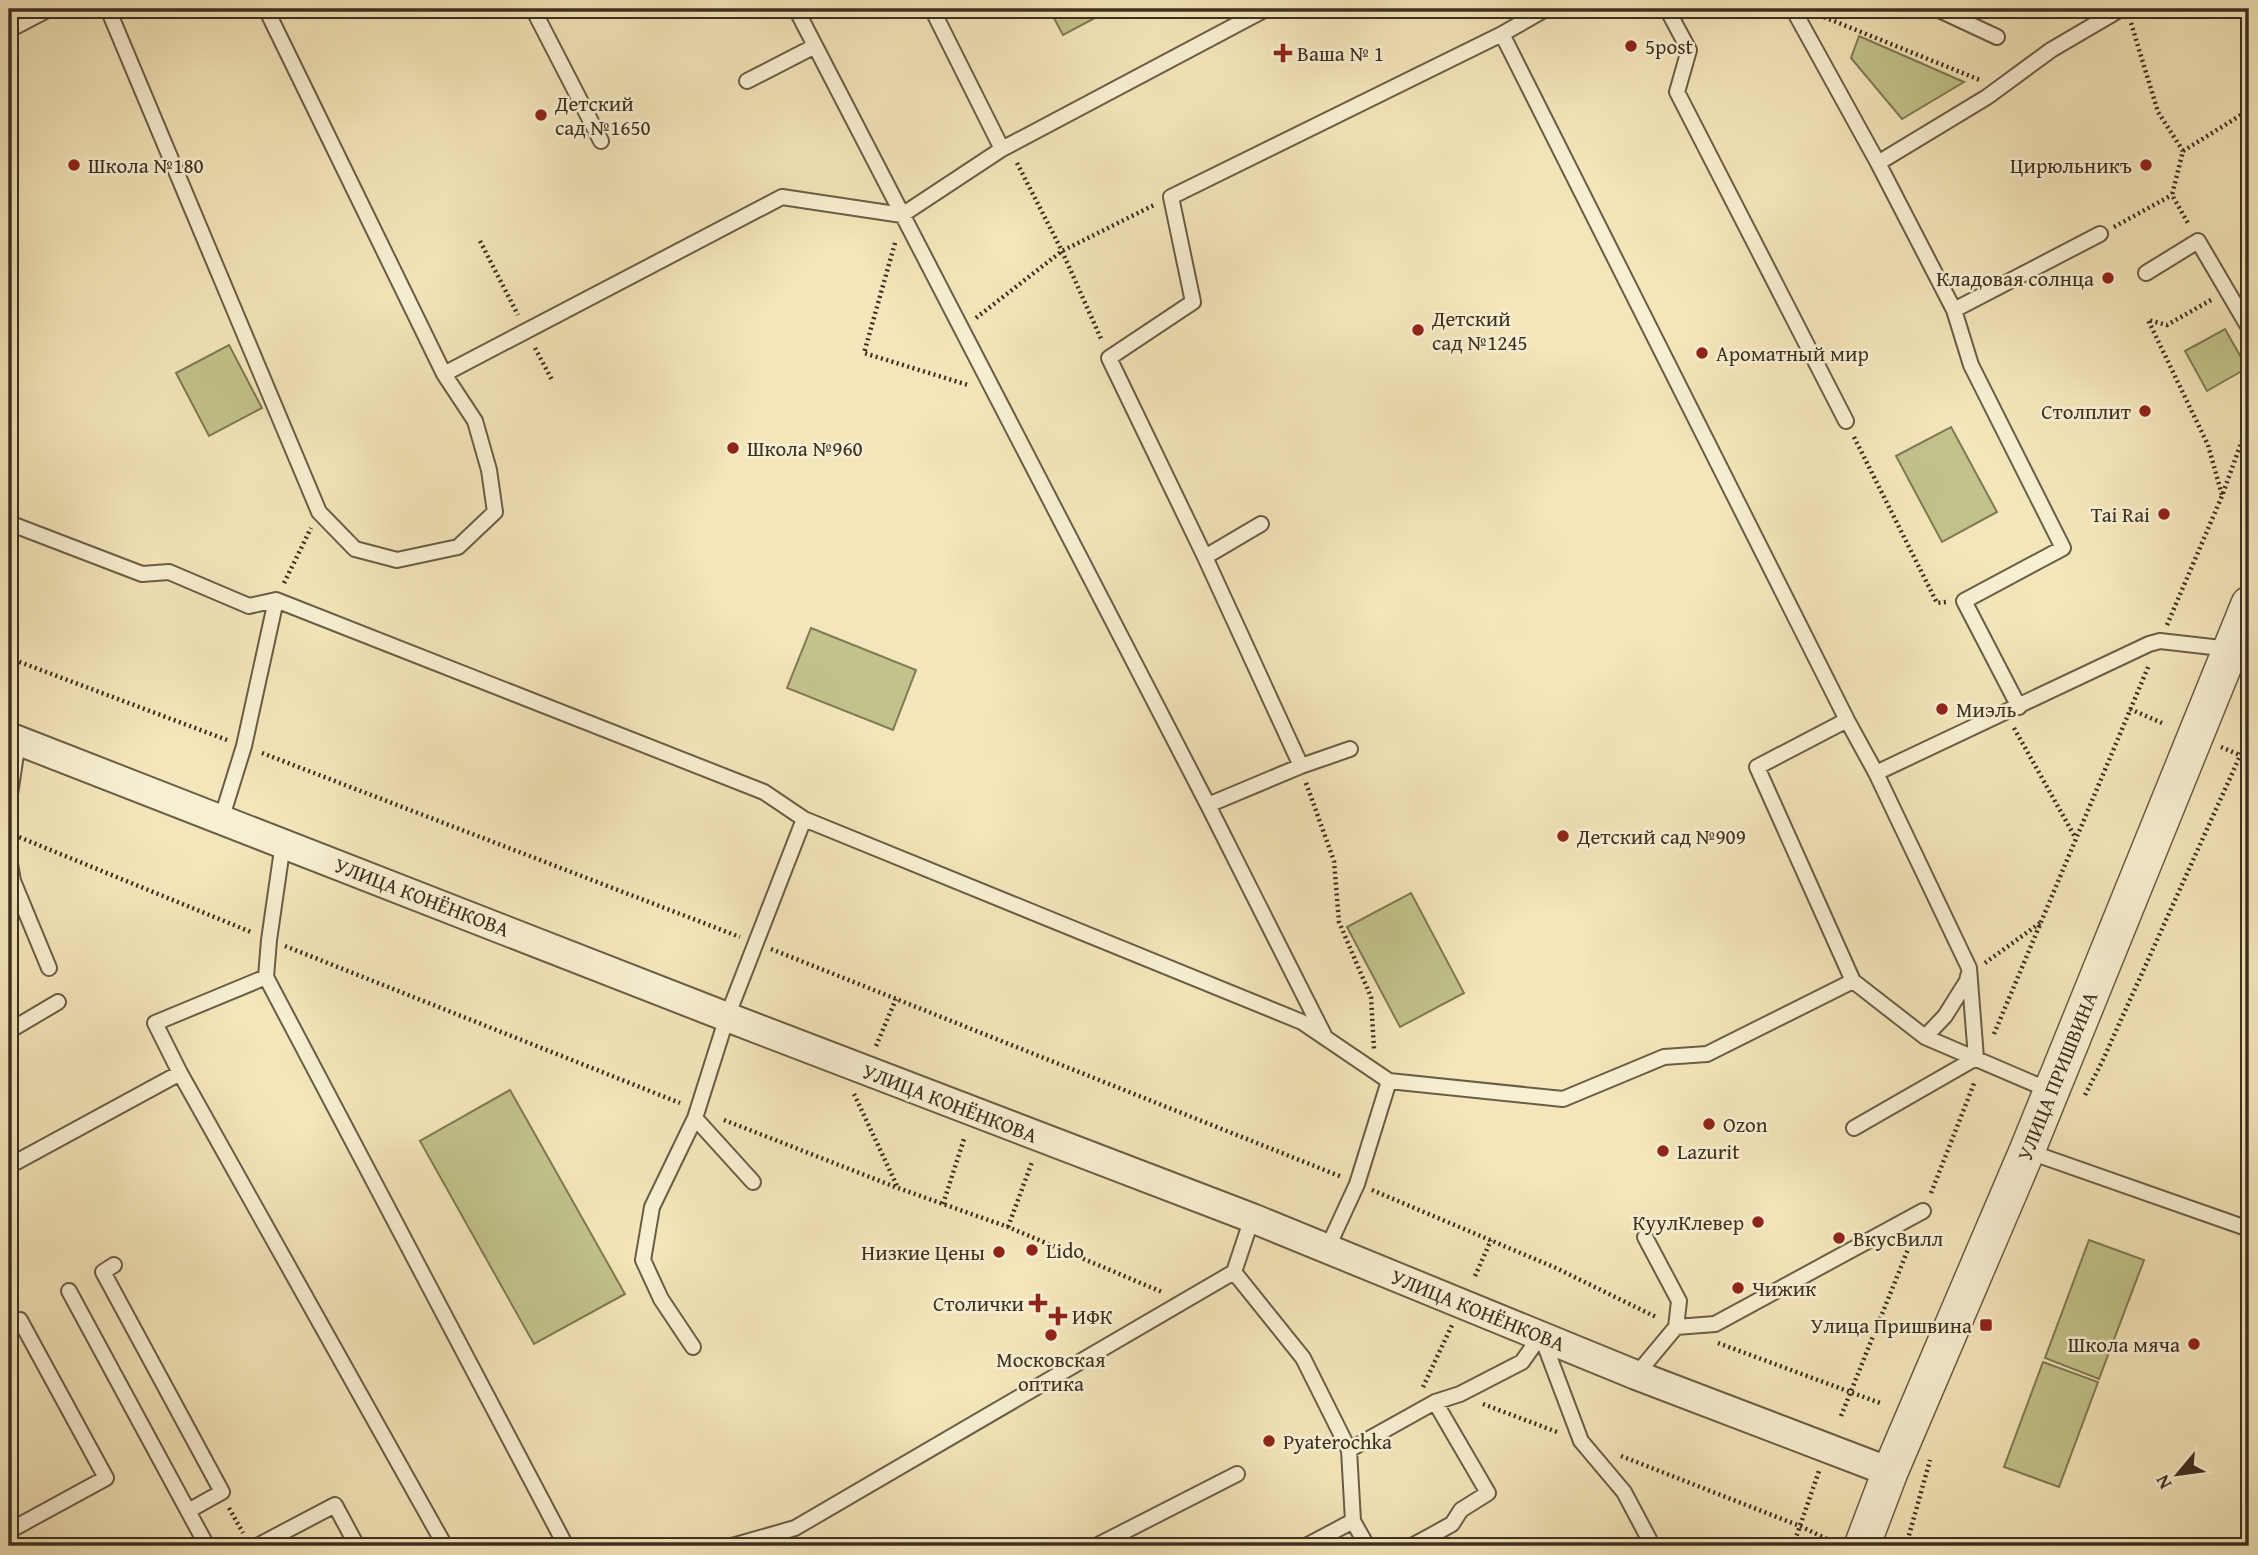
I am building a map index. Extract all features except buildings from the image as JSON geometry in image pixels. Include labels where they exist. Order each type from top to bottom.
[{"type":"street","name":"УЛИЦА ПРИШВИНА","points":[[1860,1543],[2027,1151],[2067,1095],[2249,604]]},
{"type":"street","name":"УЛИЦА КОНЁНКОВА","points":[[14,739],[1252,1218],[1636,1375],[1890,1472]]},
{"type":"lane","points":[[9,30],[49,9]]},
{"type":"lane","points":[[108,9],[319,512],[355,549],[397,559],[458,547],[495,512],[489,470],[475,421],[444,374],[266,9]]},
{"type":"lane","points":[[533,9],[601,141]]},
{"type":"lane","points":[[796,9],[1325,1036]]},
{"type":"lane","points":[[932,9],[1002,149]]},
{"type":"lane","points":[[444,374],[782,197],[902,215],[1002,149],[1266,9]]},
{"type":"lane","points":[[1301,766],[1205,557],[1109,358],[1193,302],[1171,197],[1502,34],[1546,9]]},
{"type":"lane","points":[[1667,9],[1689,50],[1677,92],[1846,421]]},
{"type":"lane","points":[[1793,9],[1878,163],[1954,310],[1970,365],[2063,548],[1964,601],[2012,710]]},
{"type":"lane","points":[[1937,9],[1997,37]]},
{"type":"lane","points":[[1878,163],[2000,88],[2051,50],[2125,14]]},
{"type":"lane","points":[[1502,34],[1876,773],[1969,972],[1979,1060]]},
{"type":"lane","points":[[747,82],[815,46]]},
{"type":"lane","points":[[1954,310],[2100,234]]},
{"type":"lane","points":[[2146,273],[2198,241],[2249,328]]},
{"type":"lane","points":[[9,523],[142,575],[169,572],[249,606],[276,600],[764,792],[804,819],[1302,1022],[1389,1081],[1563,1099],[1664,1057],[1707,1054],[1853,981]]},
{"type":"lane","points":[[1205,557],[1261,524]]},
{"type":"lane","points":[[221,820],[244,746],[276,600]]},
{"type":"lane","points":[[1876,773],[2160,641],[2231,649]]},
{"type":"lane","points":[[1847,720],[1757,767],[1853,981],[1925,1037],[2067,1095]]},
{"type":"lane","points":[[9,801],[14,739]]},
{"type":"lane","points":[[1208,805],[1301,766],[1350,749]]},
{"type":"lane","points":[[693,1347],[662,1299],[643,1260],[652,1207],[697,1114],[727,1017],[804,819]]},
{"type":"lane","points":[[283,844],[265,977],[566,1546]]},
{"type":"lane","points":[[9,858],[13,881],[49,968]]},
{"type":"lane","points":[[1925,1037],[1945,1016],[1967,981],[1969,972]]},
{"type":"lane","points":[[265,977],[155,1023],[180,1073],[444,1546]]},
{"type":"lane","points":[[9,1031],[58,1002]]},
{"type":"lane","points":[[1854,1128],[1979,1060]]},
{"type":"lane","points":[[9,1166],[180,1073]]},
{"type":"lane","points":[[1327,1249],[1357,1184],[1389,1081]]},
{"type":"lane","points":[[697,1114],[753,1182]]},
{"type":"lane","points":[[2027,1151],[2249,1230]]},
{"type":"lane","points":[[1676,1327],[1715,1324],[1923,1211]]},
{"type":"lane","points":[[732,1546],[795,1528],[1234,1272],[1252,1218]]},
{"type":"lane","points":[[1636,1375],[1676,1327],[1679,1301],[1645,1237]]},
{"type":"lane","points":[[114,1265],[103,1272],[222,1492],[188,1511]]},
{"type":"lane","points":[[1234,1272],[1303,1358],[1349,1450],[1353,1521],[1367,1546]]},
{"type":"lane","points":[[69,1291],[207,1546]]},
{"type":"lane","points":[[9,1326],[20,1320],[106,1478],[9,1531]]},
{"type":"lane","points":[[1349,1450],[1435,1402],[1460,1394],[1522,1362],[1541,1335]]},
{"type":"lane","points":[[1541,1335],[1581,1441],[1624,1492],[1649,1539]]},
{"type":"lane","points":[[1412,1546],[1452,1524],[1461,1510],[1488,1493],[1435,1402]]},
{"type":"lane","points":[[1096,1546],[1237,1474]]},
{"type":"lane","points":[[257,1546],[335,1505],[357,1546]]},
{"type":"lane","points":[[1306,1546],[1353,1521]]},
{"type":"path","points":[[2231,9],[2249,17]]},
{"type":"path","points":[[1816,14],[2000,88]]},
{"type":"path","points":[[2125,14],[2158,112],[2183,151]]},
{"type":"path","points":[[2198,241],[2172,195],[2183,151],[2249,110]]},
{"type":"path","points":[[1002,149],[1017,163],[1062,251],[1109,358]]},
{"type":"path","points":[[2100,234],[2172,195]]},
{"type":"path","points":[[962,330],[1062,251],[1171,197]]},
{"type":"path","points":[[902,215],[864,353],[995,394]]},
{"type":"path","points":[[480,241],[552,380]]},
{"type":"path","points":[[2222,496],[2208,445],[2148,320],[2167,325],[2227,291]]},
{"type":"path","points":[[1846,421],[1937,603],[1964,601]]},
{"type":"path","points":[[1979,1060],[2222,496],[2249,421]]},
{"type":"path","points":[[276,600],[319,512]]},
{"type":"path","points":[[9,657],[756,943],[1357,1184],[1556,1268],[1676,1327],[1880,1404]]},
{"type":"path","points":[[2130,709],[2162,723]]},
{"type":"path","points":[[2012,710],[2075,838]]},
{"type":"path","points":[[2067,1095],[2102,1062],[2249,736]]},
{"type":"path","points":[[2212,744],[2249,759]]},
{"type":"path","points":[[1301,766],[1334,860],[1339,922],[1371,997],[1374,1054]]},
{"type":"path","points":[[9,833],[697,1114],[1008,1227],[1185,1301]]},
{"type":"path","points":[[1969,972],[2040,922]]},
{"type":"path","points":[[875,1047],[896,999]]},
{"type":"path","points":[[854,1094],[898,1188]]},
{"type":"path","points":[[943,1204],[965,1136]]},
{"type":"path","points":[[1008,1227],[1032,1162]]},
{"type":"path","points":[[1475,1276],[1491,1240]]},
{"type":"path","points":[[1423,1388],[1453,1322]]},
{"type":"path","points":[[1460,1394],[1800,1526],[1860,1543]]},
{"type":"path","points":[[1906,1546],[1932,1453]]},
{"type":"path","points":[[1793,1546],[1820,1468]]},
{"type":"path","points":[[196,1526],[229,1507],[245,1536]]},
{"type":"green space","points":[[1049,9],[1112,9],[1063,35]]},
{"type":"green space","points":[[1859,36],[1964,82],[1902,119],[1851,58]]},
{"type":"green space","points":[[2225,329],[2247,368],[2207,391],[2185,351]]},
{"type":"green space","points":[[229,345],[262,408],[209,436],[176,373]]},
{"type":"green space","points":[[1951,427],[1997,512],[1942,542],[1896,456]]},
{"type":"green space","points":[[811,628],[916,670],[893,730],[787,688]]},
{"type":"green space","points":[[1411,893],[1464,993],[1400,1027],[1347,927]]},
{"type":"green space","points":[[510,1090],[625,1294],[534,1344],[420,1141]]},
{"type":"green space","points":[[2089,1240],[2144,1260],[2099,1379],[2045,1358]]},
{"type":"green space","points":[[2043,1362],[2098,1382],[2059,1487],[2004,1467]]},
{"type":"place","name":"5post","points":[[1631,46]]},
{"type":"place","name":"Ваша № 1","points":[[1283,53]]},
{"type":"place","name":"Детский сад №1650","points":[[541,115]]},
{"type":"place","name":"Школа №180","points":[[74,165]]},
{"type":"place","name":"Цирюльникъ","points":[[2146,165]]},
{"type":"place","name":"Кладовая солнца","points":[[2108,278]]},
{"type":"place","name":"Детский сад №1245","points":[[1418,330]]},
{"type":"place","name":"Ароматный мир","points":[[1702,353]]},
{"type":"place","name":"Столплит","points":[[2145,411]]},
{"type":"place","name":"Школа №960","points":[[733,448]]},
{"type":"place","name":"Tai Rai","points":[[2164,514]]},
{"type":"place","name":"Миэль","points":[[1942,709]]},
{"type":"place","name":"Детский сад №909","points":[[1563,836]]},
{"type":"place","name":"Ozon","points":[[1709,1124]]},
{"type":"place","name":"Lazurit","points":[[1663,1151]]},
{"type":"place","name":"КуулКлевер","points":[[1758,1222]]},
{"type":"place","name":"ВкусВилл","points":[[1839,1238]]},
{"type":"place","name":"Lido","points":[[1032,1250]]},
{"type":"place","name":"Низкие Цены","points":[[999,1252]]},
{"type":"place","name":"Чижик","points":[[1738,1288]]},
{"type":"place","name":"Столички","points":[[1038,1303]]},
{"type":"place","name":"ИФК","points":[[1058,1316]]},
{"type":"place","name":"Улица Пришвина","points":[[1986,1325]]},
{"type":"place","name":"Московская оптика","points":[[1051,1335]]},
{"type":"place","name":"Школа мяча","points":[[2194,1344]]},
{"type":"place","name":"Pyaterochka","points":[[1269,1441]]}]
